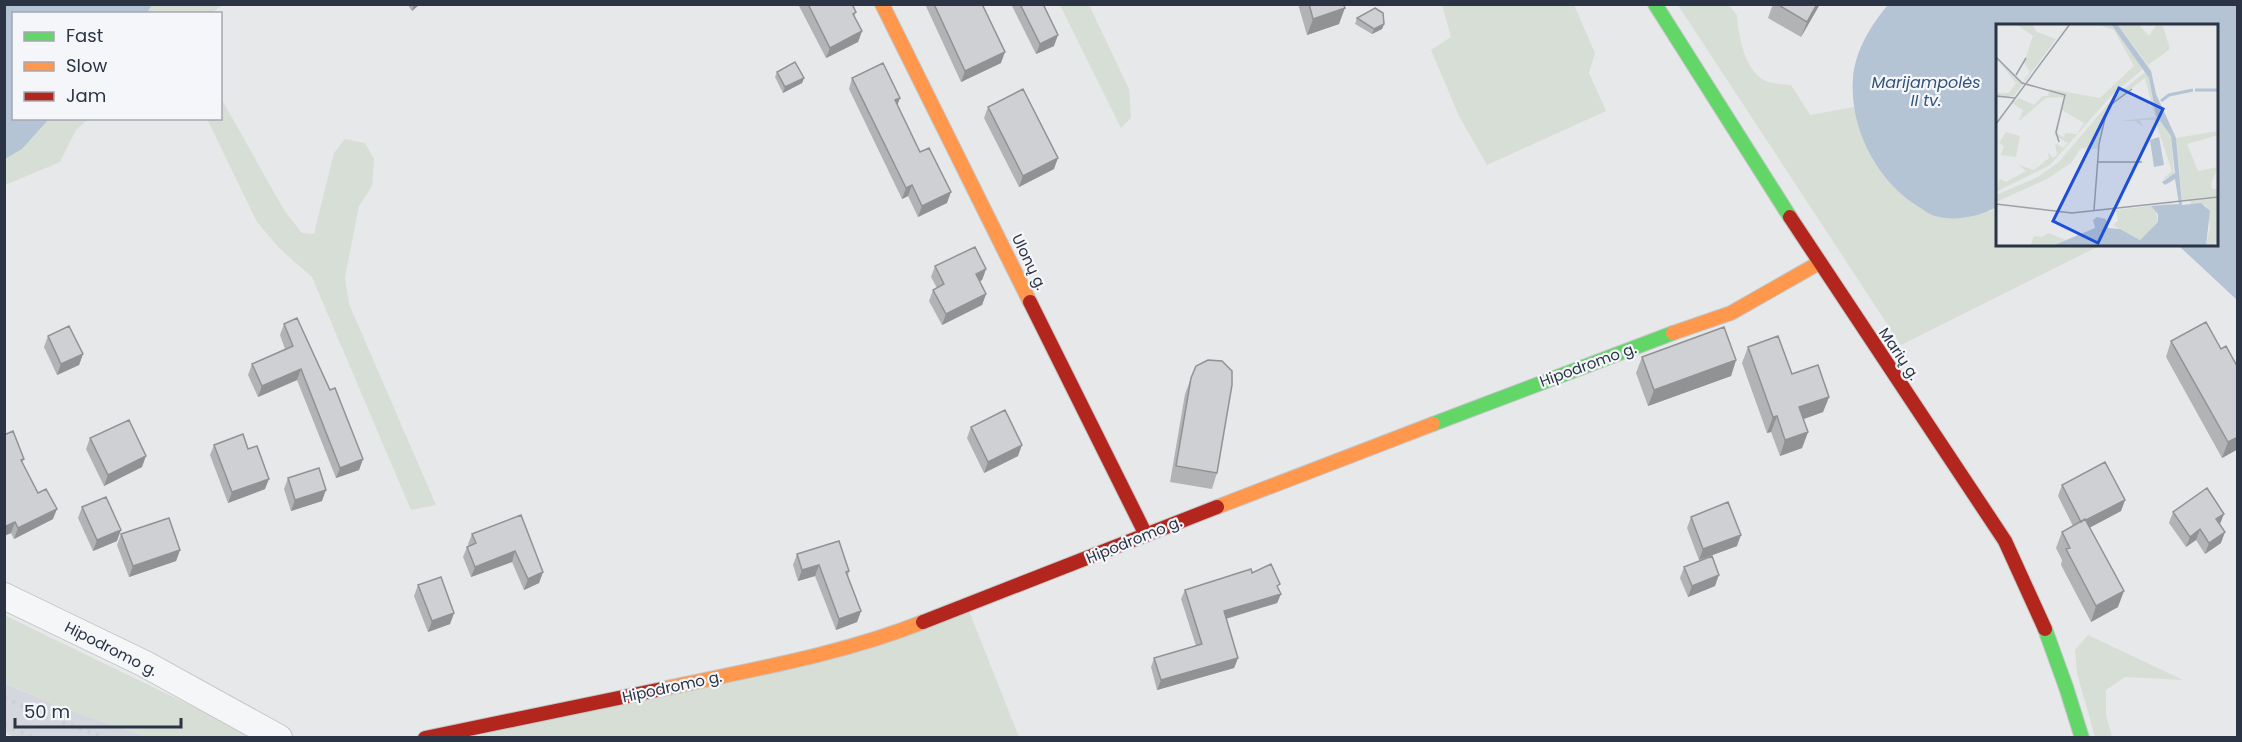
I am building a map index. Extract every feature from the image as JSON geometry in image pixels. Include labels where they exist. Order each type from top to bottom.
[{"type":"street","name":"Ulonų g.","points":[[882,4],[1146,535]]},
{"type":"street","name":"Marių g.","points":[[1655,4],[1819,263],[2005,541],[2030,590],[2070,695],[2082,738]]},
{"type":"street","name":"Hipodromo g.","points":[[425,738],[789,662],[906,629],[1599,361],[1731,313],[1819,263]]},
{"type":"street","name":"Hipodromo g.","points":[[4,596],[145,664],[279,738]]},
{"type":"shaded area","points":[[152,5],[222,5],[213,12],[148,12]]},
{"type":"shaded area","points":[[1060,5],[1089,5],[1129,89],[1131,118],[1121,128]]},
{"type":"shaded area","points":[[1442,5],[1574,5],[1595,53],[1589,73],[1606,111],[1487,165],[1459,116],[1431,50],[1451,37]]},
{"type":"shaded area","points":[[1678,5],[1728,5],[1737,15],[1741,43],[1748,63],[1760,78],[1771,83],[1791,85],[1810,115],[1854,107],[1862,137],[1989,212],[1996,208],[1996,246],[2099,246],[1901,345]]},
{"type":"shaded area","points":[[222,100],[285,212],[302,233],[314,234],[334,153],[345,139],[365,143],[374,159],[372,186],[359,206],[345,277],[349,304],[436,505],[411,510],[312,277],[280,249],[257,222],[207,120],[222,120]]},
{"type":"shaded area","points":[[48,120],[87,120],[76,130],[60,162],[5,185],[4,159],[22,149]]},
{"type":"shaded area","points":[[969,611],[1019,737],[470,738]]},
{"type":"shaded area","points":[[4,615],[256,737],[148,737],[58,706],[5,683]]},
{"type":"shaded area","points":[[2088,635],[2183,680],[2125,677],[2106,690],[2106,715],[2112,737],[2095,737],[2077,673],[2075,650]]},
{"type":"shaded area","points":[[4,683],[58,706],[148,737],[18,738],[5,733]]},
{"type":"water","points":[[4,5],[152,5],[148,12],[12,12],[12,120],[48,120],[22,149],[5,159]]},
{"type":"water","name":"Marijampolės II tv.","points":[[1888,5],[2237,5],[2237,300],[2179,246],[2218,246],[2218,24],[1996,24],[1996,207],[1975,215],[1943,218],[1931,215],[1890,183],[1869,152],[1861,134],[1853,97],[1854,68],[1865,39]]},
{"type":"building","points":[[808,4],[852,4],[856,12],[853,14],[862,31],[830,48]]},
{"type":"building","points":[[934,4],[982,4],[1005,52],[965,71]]},
{"type":"building","points":[[1020,4],[1043,4],[1058,35],[1040,44]]},
{"type":"building","points":[[1309,4],[1343,4],[1345,8],[1313,19]]},
{"type":"building","points":[[1777,4],[1817,4],[1807,22]]},
{"type":"building","points":[[1375,8],[1383,13],[1384,24],[1374,29],[1357,18]]},
{"type":"building","points":[[795,62],[804,78],[785,87],[777,72]]},
{"type":"building","points":[[883,63],[900,98],[895,100],[920,152],[929,148],[951,192],[922,206],[912,185],[906,188],[852,78]]},
{"type":"building","points":[[1023,89],[1058,158],[1023,176],[988,107]]},
{"type":"building","points":[[975,247],[986,269],[976,274],[986,294],[946,314],[933,290],[944,284],[935,266]]},
{"type":"building","points":[[297,318],[330,390],[335,388],[363,459],[340,468],[301,369],[262,386],[252,364],[293,346],[284,324]]},
{"type":"building","points":[[2206,322],[2221,349],[2226,346],[2238,368],[2238,437],[2228,442],[2171,341]]},
{"type":"building","points":[[69,326],[83,354],[61,364],[48,336]]},
{"type":"building","points":[[1724,327],[1736,360],[1654,390],[1642,357]]},
{"type":"building","points":[[1778,336],[1792,374],[1818,365],[1829,397],[1799,407],[1808,432],[1785,440],[1777,416],[1773,417],[1748,347]]},
{"type":"building","points":[[1208,360],[1222,361],[1232,371],[1232,385],[1217,473],[1176,466],[1191,378],[1196,366]]},
{"type":"building","points":[[1005,410],[1022,445],[988,462],[971,427]]},
{"type":"building","points":[[129,420],[146,456],[108,475],[90,438]]},
{"type":"building","points":[[13,431],[24,459],[21,460],[38,493],[46,489],[57,509],[18,528],[15,522],[4,527],[4,435]]},
{"type":"building","points":[[243,434],[248,449],[257,446],[269,479],[232,492],[214,445]]},
{"type":"building","points":[[2105,462],[2125,500],[2081,522],[2062,485]]},
{"type":"building","points":[[319,468],[326,490],[295,500],[288,478]]},
{"type":"building","points":[[2207,488],[2224,514],[2216,519],[2225,532],[2209,543],[2200,529],[2190,537],[2173,512]]},
{"type":"building","points":[[106,497],[121,530],[97,540],[82,507]]},
{"type":"building","points":[[1728,502],[1741,535],[1703,549],[1691,517]]},
{"type":"building","points":[[521,515],[543,572],[528,579],[515,551],[475,567],[467,547],[476,543],[472,534]]},
{"type":"building","points":[[169,518],[180,550],[133,566],[121,534]]},
{"type":"building","points":[[2085,519],[2124,591],[2096,606],[2066,549],[2070,548],[2062,532]]},
{"type":"building","points":[[839,541],[849,571],[846,572],[861,611],[839,619],[819,565],[802,570],[797,554]]},
{"type":"building","points":[[1712,556],[1719,575],[1692,586],[1684,567]]},
{"type":"building","points":[[1271,564],[1280,584],[1277,586],[1281,594],[1224,611],[1238,658],[1161,680],[1154,658],[1202,644],[1185,590],[1251,569],[1252,573]]},
{"type":"building","points":[[441,577],[454,613],[432,621],[418,585]]},
{"type":"railway","points":[[4,698],[106,738]]},
{"type":"railway","points":[[4,725],[34,738]]},
{"type":"traffic: fast","points":[[1655,4],[1790,217]]},
{"type":"traffic: fast","points":[[1433,424],[1673,333]]},
{"type":"traffic: fast","points":[[2045,629],[2082,738]]},
{"type":"traffic: slow","points":[[882,4],[1030,302]]},
{"type":"traffic: slow","points":[[1673,333],[1731,313],[1819,263]]},
{"type":"traffic: slow","points":[[1217,507],[1433,424]]},
{"type":"traffic: slow","points":[[662,689],[827,653],[892,634],[923,622]]},
{"type":"traffic: jam","points":[[1790,217],[2005,541],[2045,629]]},
{"type":"traffic: jam","points":[[1030,302],[1146,535]]},
{"type":"traffic: jam","points":[[923,622],[1217,507]]},
{"type":"traffic: jam","points":[[425,738],[662,689]]}]
